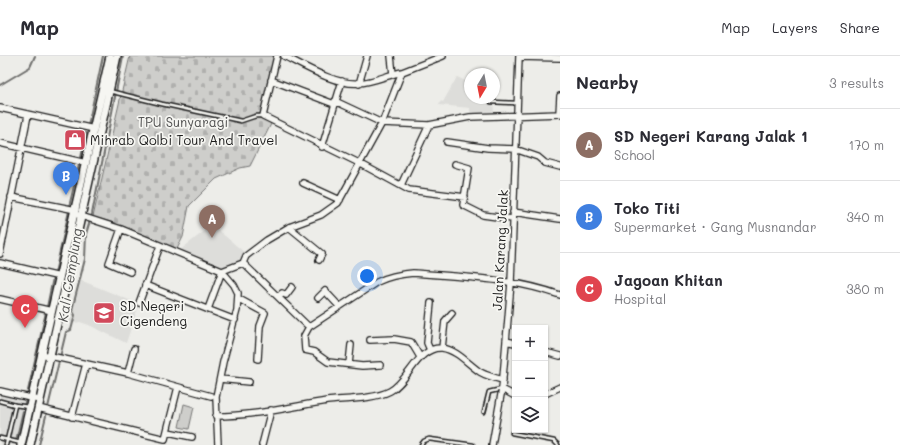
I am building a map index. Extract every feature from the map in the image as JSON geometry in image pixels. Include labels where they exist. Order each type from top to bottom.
[{"type":"main road","points":[[21,444],[60,277],[83,216],[86,163],[94,129],[108,91],[110,56]]},
{"type":"main road","points":[[30,445],[44,410],[40,400],[83,216],[108,91],[117,56]]},
{"type":"street","points":[[277,56],[263,116],[322,147],[361,164],[415,192],[465,197]]},
{"type":"street","points":[[359,84],[367,56]]},
{"type":"street","points":[[391,56],[393,74]]},
{"type":"street","points":[[286,57],[309,69],[342,81],[359,84],[402,72],[443,56]]},
{"type":"street","points":[[519,57],[560,58]]},
{"type":"street","name":"Jalan Karang Jalak","points":[[492,445],[503,380],[511,283],[514,149],[518,115],[519,57]]},
{"type":"street","points":[[208,309],[222,271],[243,262],[251,252],[267,240],[289,227],[330,210],[340,200],[382,123],[402,72]]},
{"type":"street","points":[[271,80],[335,103],[382,123],[429,125],[470,117],[560,114],[560,96]]},
{"type":"street","points":[[322,147],[342,81]]},
{"type":"street","points":[[0,108],[94,129]]},
{"type":"street","points":[[0,254],[28,115]]},
{"type":"street","points":[[401,185],[429,125]]},
{"type":"street","points":[[447,142],[488,148],[514,149],[538,157],[545,163],[560,167]]},
{"type":"street","points":[[0,143],[86,163]]},
{"type":"street","points":[[455,164],[469,168],[463,205],[483,214],[512,219]]},
{"type":"street","points":[[303,182],[340,200]]},
{"type":"street","points":[[11,198],[83,216],[121,229],[222,271],[234,285],[239,299],[216,397],[218,445]]},
{"type":"street","points":[[513,212],[560,219]]},
{"type":"street","points":[[289,227],[322,254],[319,260]]},
{"type":"street","points":[[121,229],[109,262],[130,272]]},
{"type":"street","points":[[139,303],[160,246]]},
{"type":"street","points":[[243,262],[309,327]]},
{"type":"street","points":[[0,263],[60,277]]},
{"type":"street","points":[[380,365],[362,366],[328,362],[314,352],[305,350],[304,336],[309,327],[339,306],[377,282],[389,276],[400,274],[413,273],[471,277],[538,287],[560,295]]},
{"type":"street","points":[[145,285],[235,320]]},
{"type":"street","points":[[278,297],[282,293],[286,295],[292,287]]},
{"type":"street","points":[[318,298],[325,291],[339,306]]},
{"type":"street","points":[[0,299],[52,311]]},
{"type":"street","points":[[239,299],[266,313],[260,326],[258,359]]},
{"type":"street","points":[[430,350],[427,343],[431,303]]},
{"type":"street","points":[[442,348],[445,321],[452,313]]},
{"type":"street","points":[[370,340],[394,339],[411,342],[420,357]]},
{"type":"street","points":[[506,341],[512,342]]},
{"type":"street","points":[[349,364],[351,345]]},
{"type":"street","points":[[216,416],[250,415],[271,410],[389,391],[405,378],[420,357],[430,350],[442,348],[453,352],[480,372],[503,380]]},
{"type":"street","points":[[128,373],[134,349]]},
{"type":"street","points":[[548,353],[560,356]]},
{"type":"street","points":[[42,354],[128,373],[211,396]]},
{"type":"street","points":[[72,417],[86,364]]},
{"type":"street","points":[[220,379],[249,382]]},
{"type":"street","points":[[44,410],[163,440],[167,437],[178,387]]},
{"type":"street","points":[[548,393],[560,387]]},
{"type":"street","points":[[502,388],[512,394]]},
{"type":"street","points":[[0,390],[40,400]]},
{"type":"street","points":[[262,445],[271,410]]},
{"type":"street","points":[[168,432],[192,437]]},
{"type":"lane","points":[[108,91],[242,121],[256,116],[263,116]]},
{"type":"lane","points":[[500,102],[518,103]]},
{"type":"lane","points":[[484,412],[489,392],[502,388]]},
{"type":"lane","points":[[0,401],[29,408]]},
{"type":"lane","points":[[6,445],[15,404]]},
{"type":"lane","points":[[512,433],[554,441],[558,445]]},
{"type":"lane","points":[[0,438],[21,444]]},
{"type":"lane","points":[[421,445],[424,441],[429,439],[472,445]]},
{"type":"shaded area","points":[[457,77],[464,80],[464,104],[493,104],[494,114],[470,114],[470,108],[439,105],[441,101],[443,102]]},
{"type":"shaded area","points":[[212,225],[245,253],[238,262],[221,268],[179,251]]},
{"type":"shaded area","name":"SD Negeri Cigendeng","points":[[80,280],[139,304],[126,343],[80,322],[69,324]]},
{"type":"shaded area","points":[[0,394],[25,400],[14,445],[0,445]]},
{"type":"green space","name":"TPU Sunyaragi","points":[[130,56],[275,56],[261,115],[271,124],[250,166],[240,168],[216,179],[189,206],[183,237],[177,249],[111,222],[93,217]]},
{"type":"green space","points":[[184,404],[194,407],[189,429],[179,427]]},
{"type":"waterway","points":[[0,85],[30,67],[35,56]]},
{"type":"waterway","points":[[88,126],[103,56]]},
{"type":"waterway","name":"Kali Cemplung","points":[[39,445],[66,332],[71,330],[75,315],[72,310],[85,259],[86,234],[92,214],[123,56]]},
{"type":"waterway","points":[[81,158],[86,133]]},
{"type":"waterway","points":[[69,207],[79,165]]},
{"type":"waterway","points":[[55,273],[69,211]]},
{"type":"waterway","points":[[47,307],[53,278]]},
{"type":"waterway","points":[[27,395],[46,312]]},
{"type":"waterway","points":[[24,406],[26,399]]},
{"type":"waterway","points":[[16,441],[23,411]]},
{"type":"place","name":"Mihrab Qolbi Tour And Travel","points":[[75,140]]},
{"type":"place","name":"Toko Titi","points":[[66,195]]},
{"type":"place","name":"SD Negeri Karang Jalak 1","points":[[212,238]]},
{"type":"place","name":"SD Negeri Cigendeng","points":[[104,313]]},
{"type":"place","name":"Jagoan Khitan","points":[[25,328]]}]
